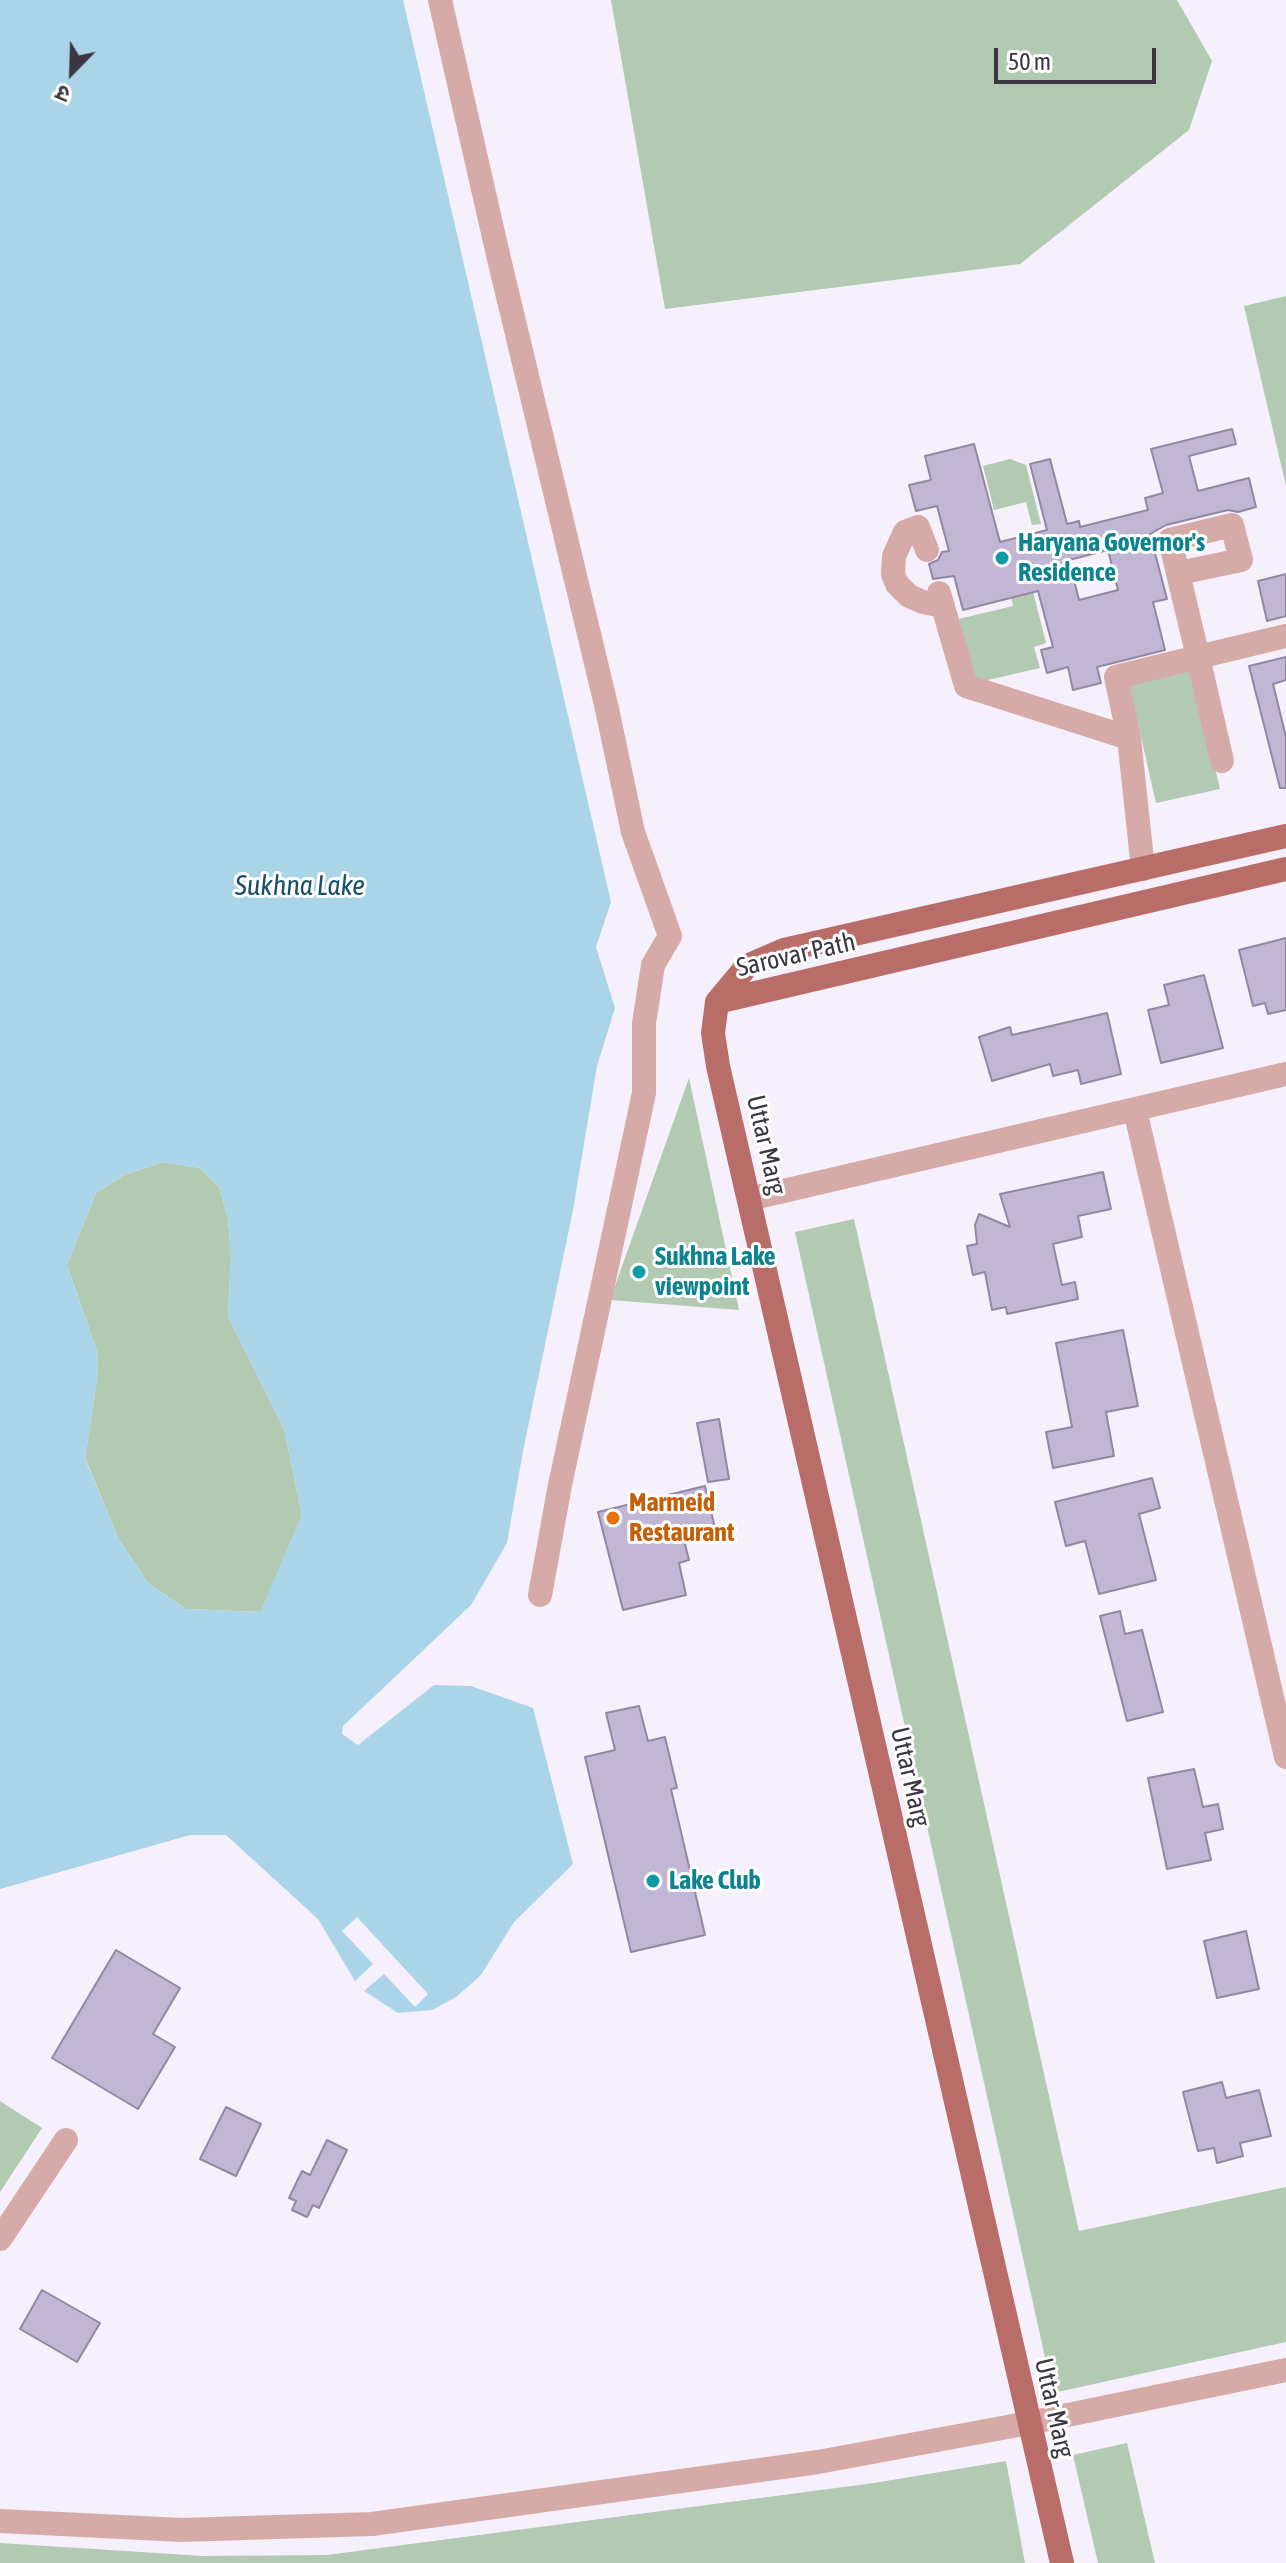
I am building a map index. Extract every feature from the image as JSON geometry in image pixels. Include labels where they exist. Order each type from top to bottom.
[{"type":"main road","name":"Sarovar Path","points":[[717,1002],[747,966],[784,950],[1286,836]]},
{"type":"main road","name":"Sarovar Path","points":[[717,1002],[1286,869]]},
{"type":"main road","name":"Uttar Marg","points":[[717,1002],[713,1033],[718,1066],[1062,2563]]},
{"type":"street","points":[[440,0],[607,709],[633,832],[670,936],[653,965],[644,1023],[644,1093],[560,1485],[540,1595]]},
{"type":"street","points":[[927,550],[918,527],[905,532],[894,556],[893,574],[897,584],[909,596],[923,602],[941,600],[966,686],[1129,738]]},
{"type":"street","points":[[1179,573],[1222,761]]},
{"type":"street","points":[[1143,869],[1129,738],[1116,677],[1286,636]]},
{"type":"street","points":[[749,1199],[1286,1074]]},
{"type":"street","points":[[1135,1110],[1286,1757]]},
{"type":"street","points":[[0,2239],[66,2140]]},
{"type":"street","points":[[0,2521],[182,2530],[372,2524],[818,2462],[1029,2423],[1286,2370]]},
{"type":"green space","points":[[611,0],[1177,0],[1212,61],[1189,130],[1020,264],[665,309]]},
{"type":"green space","points":[[1286,296],[1286,486],[1244,306]]},
{"type":"green space","points":[[1010,459],[1026,465],[1041,524],[1032,525],[1026,502],[994,510],[983,466]]},
{"type":"green space","points":[[1029,576],[1046,643],[1034,647],[1040,668],[975,683],[959,619],[1013,606],[1008,582]]},
{"type":"green space","points":[[1192,670],[1220,789],[1156,803],[1129,684]]},
{"type":"green space","points":[[689,1078],[739,1310],[610,1300]]},
{"type":"green space","points":[[163,1162],[200,1168],[219,1187],[228,1218],[231,1258],[228,1316],[284,1429],[302,1515],[261,1612],[186,1609],[149,1584],[119,1540],[85,1458],[98,1373],[97,1351],[67,1265],[96,1193],[124,1175]]},
{"type":"green space","points":[[854,1219],[1079,2231],[1286,2187],[1286,2342],[1053,2393],[795,1232]]},
{"type":"green space","points":[[0,2101],[42,2128],[0,2192]]},
{"type":"green space","points":[[1127,2443],[1155,2563],[1098,2563],[1073,2455]]},
{"type":"green space","points":[[1006,2461],[1025,2563],[0,2563],[0,2543],[203,2556],[327,2555],[874,2483]]},
{"type":"water","name":"Sukhna Lake","points":[[0,0],[403,0],[611,902],[596,947],[615,1008],[597,1066],[573,1210],[507,1543],[471,1605],[343,1726],[342,1734],[358,1745],[434,1685],[471,1686],[533,1708],[573,1864],[514,1922],[481,1975],[456,1997],[432,2010],[398,2013],[364,1991],[318,1919],[226,1835],[190,1835],[0,1889]],"holes":[[[163,1162],[200,1168],[219,1187],[228,1218],[231,1258],[228,1316],[284,1429],[302,1515],[260,1612],[186,1609],[149,1584],[119,1540],[85,1459],[98,1373],[97,1351],[67,1265],[96,1193],[124,1175]]]},
{"type":"pier","points":[[357,1917],[428,1994],[415,2007],[384,1974],[364,1991],[355,1981],[373,1964],[342,1931]]},
{"type":"building","name":"Haryana Governor's Residence","points":[[1232,429],[1236,444],[1189,456],[1198,491],[1249,478],[1256,507],[1238,512],[1228,510],[1166,525],[1150,534],[1167,599],[1153,602],[1165,650],[1097,667],[1101,683],[1073,690],[1068,667],[1047,673],[1041,650],[1053,647],[1038,591],[963,610],[954,576],[933,579],[929,564],[938,560],[942,552],[949,551],[937,506],[916,511],[909,485],[931,480],[925,456],[974,444],[1000,542],[1047,530],[1030,464],[1050,459],[1067,524],[1079,521],[1080,527],[1148,510],[1145,498],[1163,493],[1151,449]],"holes":[[[1108,550],[1118,590],[1079,600],[1069,560]]]},
{"type":"building","points":[[1286,574],[1286,616],[1267,621],[1258,581]]},
{"type":"building","points":[[1286,657],[1286,680],[1273,684],[1286,737],[1286,788],[1280,788],[1249,666]]},
{"type":"building","points":[[1286,938],[1286,1010],[1268,1014],[1265,1003],[1253,1006],[1239,950]]},
{"type":"building","points":[[1204,975],[1223,1048],[1161,1063],[1148,1010],[1169,1005],[1164,985]]},
{"type":"building","points":[[1107,1013],[1121,1074],[1081,1084],[1078,1070],[1053,1076],[1050,1064],[992,1081],[979,1037],[1010,1027],[1012,1035]]},
{"type":"building","points":[[1103,1172],[1111,1209],[1078,1216],[1082,1237],[1053,1244],[1062,1285],[1075,1282],[1078,1299],[1007,1314],[1006,1307],[992,1310],[985,1272],[973,1275],[967,1246],[977,1244],[975,1225],[979,1214],[1010,1227],[1000,1194]]},
{"type":"building","points":[[1123,1330],[1138,1406],[1106,1412],[1114,1456],[1053,1468],[1046,1432],[1072,1427],[1056,1343]]},
{"type":"building","points":[[719,1419],[729,1479],[708,1482],[697,1423]]},
{"type":"building","points":[[1152,1478],[1160,1508],[1139,1514],[1156,1580],[1099,1594],[1085,1541],[1066,1546],[1055,1502]]},
{"type":"building","points":[[705,1486],[716,1532],[684,1540],[689,1560],[679,1563],[686,1595],[623,1610],[598,1512]]},
{"type":"building","points":[[1120,1611],[1125,1634],[1142,1630],[1163,1712],[1127,1721],[1100,1616]]},
{"type":"building","name":"Lake Club","points":[[639,1706],[648,1741],[665,1737],[677,1788],[671,1789],[705,1935],[631,1952],[585,1757],[615,1750],[606,1713]]},
{"type":"building","points":[[1194,1769],[1203,1807],[1218,1804],[1223,1829],[1205,1833],[1211,1860],[1167,1869],[1148,1778]]},
{"type":"building","points":[[1246,1931],[1259,1989],[1217,1998],[1204,1941]]},
{"type":"building","points":[[116,1950],[180,1988],[153,2034],[175,2047],[138,2109],[52,2058]]},
{"type":"building","points":[[1222,2082],[1226,2098],[1259,2090],[1271,2136],[1240,2143],[1243,2156],[1217,2163],[1214,2148],[1198,2151],[1183,2092]]},
{"type":"building","points":[[226,2107],[261,2124],[236,2176],[200,2159]]},
{"type":"building","points":[[327,2140],[347,2150],[319,2208],[313,2205],[307,2217],[292,2210],[296,2201],[289,2198],[302,2171],[310,2175]]},
{"type":"building","points":[[42,2290],[100,2323],[77,2362],[20,2329]]},
{"type":"place","name":"Haryana Governor's Residence","points":[[1002,558]]},
{"type":"place","name":"Sukhna Lake viewpoint","points":[[639,1272]]},
{"type":"place","name":"Marmeid Restaurant","points":[[613,1518]]},
{"type":"place","name":"Lake Club","points":[[653,1881]]}]
